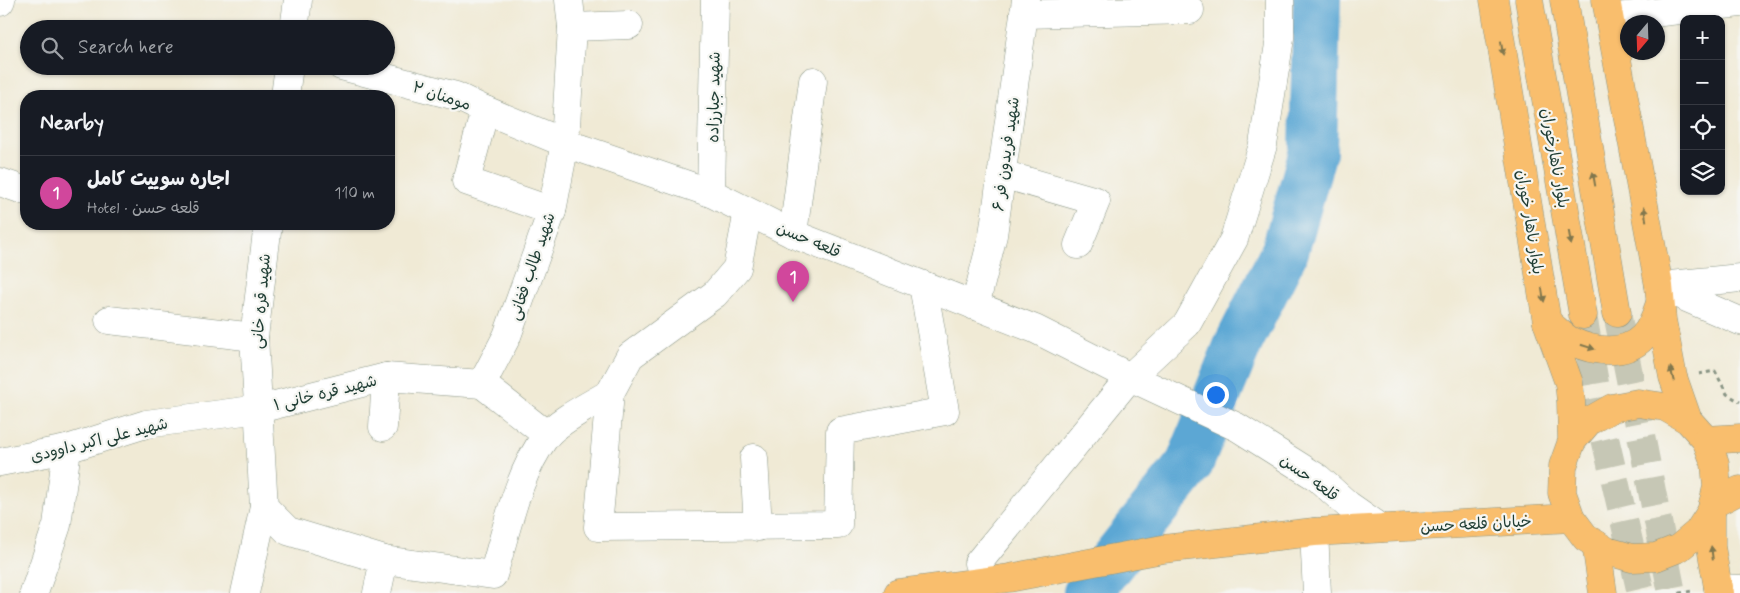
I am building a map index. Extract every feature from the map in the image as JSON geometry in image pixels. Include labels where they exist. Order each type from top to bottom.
[{"type":"main road","name":"بلوار ناهار خوران","points":[[1494,0],[1547,322],[1568,384],[1571,402],[1572,441]]},
{"type":"main road","name":"بلوار ناهارخوران","points":[[1529,0],[1583,316]]},
{"type":"main road","name":"بلوار ناهارخوران","points":[[1564,0],[1617,314]]},
{"type":"main road","points":[[1607,9],[1659,295],[1672,378],[1688,420]]},
{"type":"main road","points":[[1547,322],[1570,341],[1596,350],[1610,351],[1630,347],[1644,337],[1652,326],[1659,295]]},
{"type":"main road","points":[[1725,590],[1711,548],[1712,508],[1717,488],[1715,463],[1706,440],[1688,420],[1665,407],[1638,403],[1612,408],[1589,421],[1572,441],[1562,466],[1562,493],[1571,518],[1586,538],[1607,551],[1632,558],[1656,557],[1679,548],[1698,532],[1712,508],[1740,490]]},
{"type":"main road","points":[[1706,440],[1740,438]]},
{"type":"main road","name":"خیابان قلعه حسن","points":[[898,593],[1009,578],[1163,549],[1314,532],[1571,518]]},
{"type":"main road","points":[[1596,544],[1602,593]]},
{"type":"street","points":[[295,20],[298,0]]},
{"type":"street","name":"شهید طالب فغانی","points":[[482,384],[506,336],[552,211],[565,143],[572,27],[569,0]]},
{"type":"street","name":"شهید جبارزاده","points":[[710,193],[715,0]]},
{"type":"street","points":[[978,563],[1130,377],[1187,324],[1234,238],[1263,145],[1280,38],[1280,0]]},
{"type":"street","points":[[1607,9],[1740,4]]},
{"type":"street","points":[[1026,7],[1190,10]]},
{"type":"street","name":"شهید فریدون فر ۶","points":[[975,306],[993,236],[1026,7]]},
{"type":"street","points":[[572,27],[629,25]]},
{"type":"street","points":[[286,90],[288,75]]},
{"type":"street","name":"۲ مومنان","points":[[376,75],[456,96],[485,110]]},
{"type":"street","points":[[793,234],[813,81]]},
{"type":"street","points":[[485,110],[466,182],[552,211]]},
{"type":"street","name":"قلعه حسن","points":[[485,110],[565,143],[710,193],[793,234],[1035,329],[1165,394],[1237,427],[1318,478],[1348,505],[1381,528]]},
{"type":"street","points":[[1002,174],[1096,201],[1078,245]]},
{"type":"street","points":[[0,182],[20,189]]},
{"type":"street","points":[[748,212],[737,268],[715,294],[630,356],[610,393],[598,527],[838,525],[840,431],[945,411],[923,285]]},
{"type":"street","name":"شهید قره خانی","points":[[245,593],[264,507],[254,337],[267,230]]},
{"type":"street","points":[[1659,295],[1740,278]]},
{"type":"street","points":[[1659,295],[1740,321]]},
{"type":"street","points":[[110,320],[254,337]]},
{"type":"street","points":[[383,427],[386,377]]},
{"type":"street","name":"۱ شهید قره خانی","points":[[259,409],[386,377],[482,384]]},
{"type":"street","points":[[482,384],[547,435]]},
{"type":"street","points":[[264,507],[288,532],[384,560],[493,575],[521,480],[547,435],[569,418],[610,393]]},
{"type":"street","name":"شهید علی اکبر داوودی","points":[[0,462],[67,449],[146,424],[259,409]]},
{"type":"street","points":[[34,593],[57,525],[67,449]]},
{"type":"street","points":[[754,458],[758,526]]},
{"type":"street","points":[[1314,532],[1317,593]]},
{"type":"street","points":[[377,593],[384,560]]},
{"type":"path","points":[[1672,378],[1715,371],[1727,394],[1740,402]]},
{"type":"waterway","points":[[1087,593],[1189,465],[1239,342],[1285,251],[1313,151],[1317,0]]},
{"type":"tunnel","points":[[1617,313],[1672,593]]},
{"type":"tunnel","points":[[1583,315],[1604,434],[1641,593]]},
{"type":"place","name":"اجاره سوییت کامل","points":[[793,302]]}]
